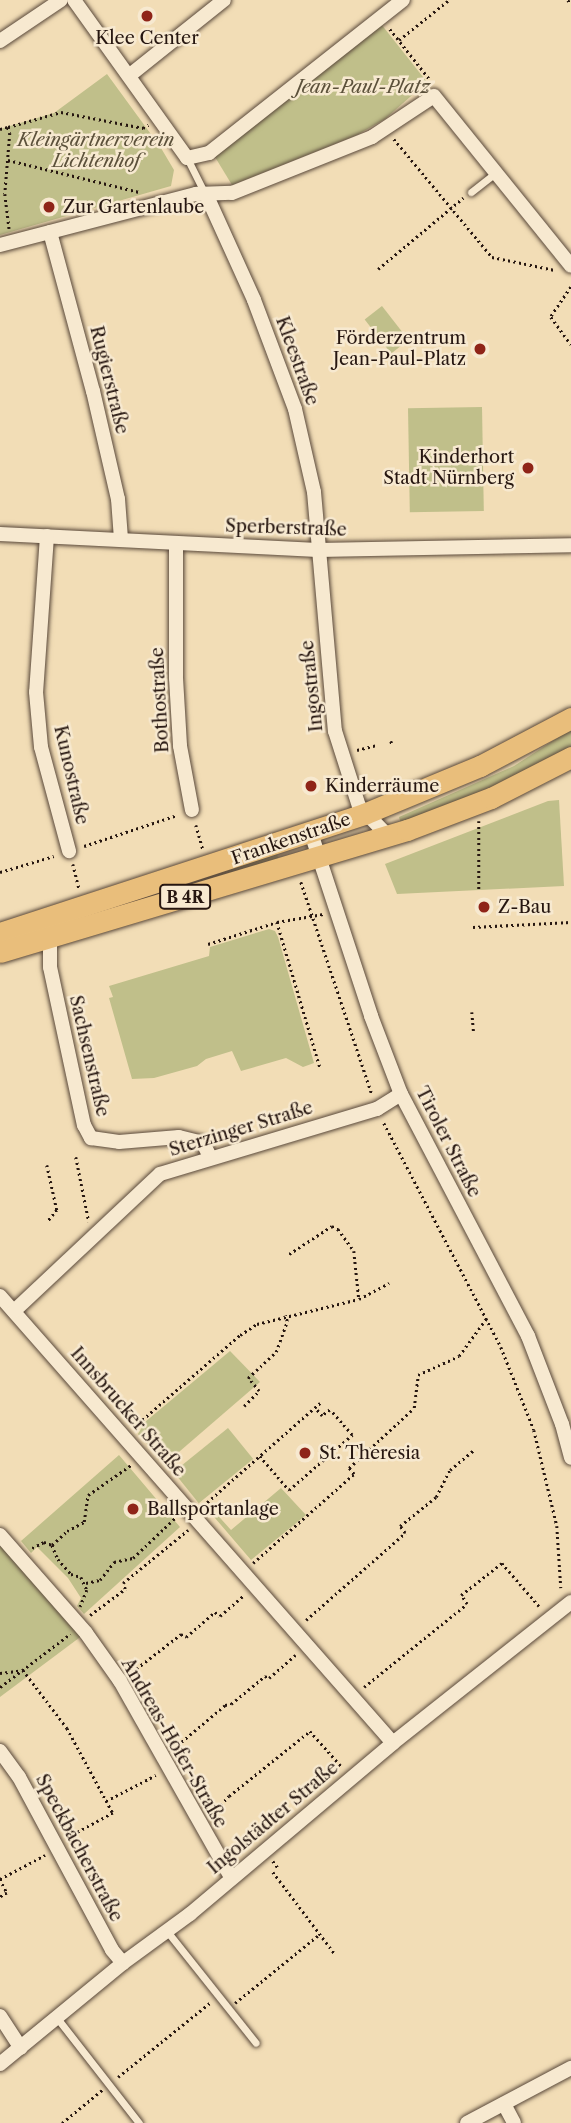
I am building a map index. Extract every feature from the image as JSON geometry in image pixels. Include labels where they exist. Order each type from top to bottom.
[{"type":"main road","name":"Frankenstraße","points":[[0,933],[364,814],[480,766],[571,718]]},
{"type":"main road","name":"Frankenstraße","points":[[0,952],[388,836],[472,806],[571,757]]},
{"type":"street","points":[[0,41],[61,0]]},
{"type":"street","points":[[74,0],[187,158],[209,153],[402,0]]},
{"type":"street","points":[[130,75],[224,0]]},
{"type":"street","points":[[6,244],[196,194],[232,193],[372,137],[434,96],[496,173],[564,269]]},
{"type":"street","name":"Kleestraße","points":[[206,194],[254,300],[295,410],[314,492],[318,550]]},
{"type":"street","name":"Rugierstraße","points":[[50,232],[97,404],[118,499],[121,539]]},
{"type":"street","name":"Sperberstraße","points":[[0,534],[318,550],[571,545]]},
{"type":"street","name":"Kunostraße","points":[[47,536],[36,692],[41,747],[69,851]]},
{"type":"street","name":"Bothostraße","points":[[176,543],[180,746],[192,810]]},
{"type":"street","name":"Ingostraße","points":[[318,550],[331,711],[341,754],[364,814]]},
{"type":"street","points":[[364,814],[388,836]]},
{"type":"street","name":"Tiroler Straße","points":[[312,833],[371,1016],[401,1094],[528,1336],[562,1424],[571,1458]]},
{"type":"street","name":"Sachsenstraße","points":[[51,937],[50,967],[84,1125],[91,1138],[119,1142],[179,1137],[203,1143],[210,1157]]},
{"type":"street","name":"Sterzinger Straße","points":[[14,1311],[160,1174],[377,1109],[401,1094]]},
{"type":"street","name":"Innsbrucker Straße","points":[[0,1296],[393,1743]]},
{"type":"street","name":"Andreas-Hofer-Straße","points":[[0,1535],[76,1622],[120,1681],[199,1825],[231,1877]]},
{"type":"street","name":"Ingolstädter Straße","points":[[0,2064],[166,1929],[190,1914],[393,1743],[571,1602]]},
{"type":"street","name":"Speckbacherstraße","points":[[0,1751],[19,1777],[112,1950],[123,1963]]},
{"type":"street","points":[[0,2016],[21,2048]]},
{"type":"street","points":[[467,2123],[571,2068]]},
{"type":"street","points":[[505,2104],[514,2123]]},
{"type":"lane","points":[[187,158],[206,194]]},
{"type":"lane","points":[[471,192],[496,173]]},
{"type":"lane","points":[[166,1929],[257,2043]]},
{"type":"lane","points":[[57,2018],[139,2123]]},
{"type":"path","points":[[399,40],[449,0]]},
{"type":"path","points":[[568,0],[571,4]]},
{"type":"path","points":[[381,18],[431,80],[434,96]]},
{"type":"path","points":[[0,129],[61,112],[143,128],[159,118]]},
{"type":"path","points":[[6,244],[5,194],[9,127]]},
{"type":"path","points":[[385,128],[492,257],[564,269]]},
{"type":"path","points":[[8,160],[139,192]]},
{"type":"path","points":[[378,269],[471,192]]},
{"type":"path","points":[[571,287],[551,317],[571,345]]},
{"type":"path","points":[[341,754],[376,745]]},
{"type":"path","points":[[0,872],[192,810],[204,852]]},
{"type":"path","points":[[479,821],[480,890]]},
{"type":"path","name":"Kunostraße","points":[[69,851],[80,894]]},
{"type":"path","points":[[300,878],[377,1109],[486,1318],[534,1430],[557,1526],[561,1588]]},
{"type":"path","points":[[208,944],[277,922],[313,917],[338,909]]},
{"type":"path","points":[[277,922],[320,1067]]},
{"type":"path","points":[[473,927],[571,922]]},
{"type":"path","points":[[472,1012],[474,1033]]},
{"type":"path","points":[[76,1157],[90,1224],[97,1233]]},
{"type":"path","points":[[47,1165],[57,1210],[48,1221]]},
{"type":"path","points":[[289,1254],[332,1226],[338,1229],[354,1251],[359,1299]]},
{"type":"path","points":[[124,1436],[240,1335],[257,1324],[359,1299],[389,1283]]},
{"type":"path","points":[[244,1406],[259,1391],[248,1378],[276,1352],[287,1321],[285,1315]]},
{"type":"path","points":[[242,1572],[354,1474],[349,1468],[414,1408],[418,1375],[459,1356],[486,1318]]},
{"type":"path","points":[[0,1687],[76,1622],[125,1589],[123,1583],[193,1515],[320,1403]]},
{"type":"path","points":[[260,1456],[289,1490],[352,1435],[330,1410],[322,1416],[315,1408]]},
{"type":"path","points":[[293,1631],[405,1533],[400,1526],[436,1497],[450,1470],[474,1450]]},
{"type":"path","points":[[22,1558],[37,1544],[52,1545],[67,1531],[84,1522],[88,1495],[142,1457]]},
{"type":"path","points":[[86,1583],[100,1580],[114,1562],[134,1558],[193,1515]]},
{"type":"path","points":[[52,1545],[58,1559],[71,1574],[81,1577],[86,1583],[87,1590],[76,1622]]},
{"type":"path","points":[[351,1697],[467,1604],[461,1595],[502,1563],[539,1606]]},
{"type":"path","points":[[120,1681],[181,1634],[186,1637],[215,1612],[220,1616],[254,1586]]},
{"type":"path","points":[[106,1801],[165,1763],[225,1705],[231,1704],[265,1676],[269,1678],[306,1645]]},
{"type":"path","points":[[0,1672],[23,1670]]},
{"type":"path","points":[[0,1897],[7,1893],[0,1879],[113,1813],[67,1728],[23,1670]]},
{"type":"path","points":[[199,1825],[310,1731],[341,1766]]},
{"type":"path","points":[[273,1872],[335,1954]]},
{"type":"path","points":[[229,2008],[320,1934]]},
{"type":"path","points":[[141,2059],[219,1996]]},
{"type":"green space","name":"Jean-Paul-Platz","points":[[381,24],[427,82],[385,119],[357,135],[232,185],[215,157]]},
{"type":"green space","name":"Kleingärtnerverein Lichtenhof","points":[[107,74],[174,170],[171,186],[0,235],[0,129],[54,113]]},
{"type":"green space","points":[[382,306],[408,340],[391,353],[365,320]]},
{"type":"green space","points":[[482,407],[484,511],[410,512],[408,408]]},
{"type":"green space","points":[[571,729],[571,750],[523,775],[401,824],[399,817],[514,766]]},
{"type":"green space","points":[[559,800],[564,886],[397,894],[385,864],[548,801]]},
{"type":"green space","points":[[277,854],[279,861],[81,921],[76,917]]},
{"type":"green space","points":[[269,929],[275,931],[278,937],[314,1063],[303,1067],[286,1058],[241,1071],[232,1051],[206,1059],[197,1066],[154,1078],[132,1079],[109,998],[113,997],[109,986],[209,956],[210,947]]},
{"type":"green space","points":[[230,1351],[260,1382],[165,1464],[138,1434],[145,1422]]},
{"type":"green space","points":[[228,1428],[253,1459],[199,1503],[174,1472]]},
{"type":"green space","points":[[119,1455],[180,1527],[84,1614],[77,1606],[81,1598],[68,1578],[37,1547],[31,1553],[21,1541]]},
{"type":"green space","points":[[281,1488],[306,1515],[251,1560],[209,1511],[212,1509],[231,1530]]},
{"type":"green space","points":[[0,1542],[83,1635],[0,1697]]},
{"type":"place","name":"Klee Center","points":[[147,16]]},
{"type":"place","name":"Zur Gartenlaube","points":[[49,207]]},
{"type":"place","name":"Förderzentrum Jean-Paul-Platz","points":[[480,349]]},
{"type":"place","name":"Kinderhort Stadt Nürnberg","points":[[528,468]]},
{"type":"place","name":"Kinderräume","points":[[311,786]]},
{"type":"place","name":"Z-Bau","points":[[484,907]]},
{"type":"place","name":"St. Theresia","points":[[305,1453]]},
{"type":"place","name":"Ballsportanlage","points":[[133,1509]]}]
